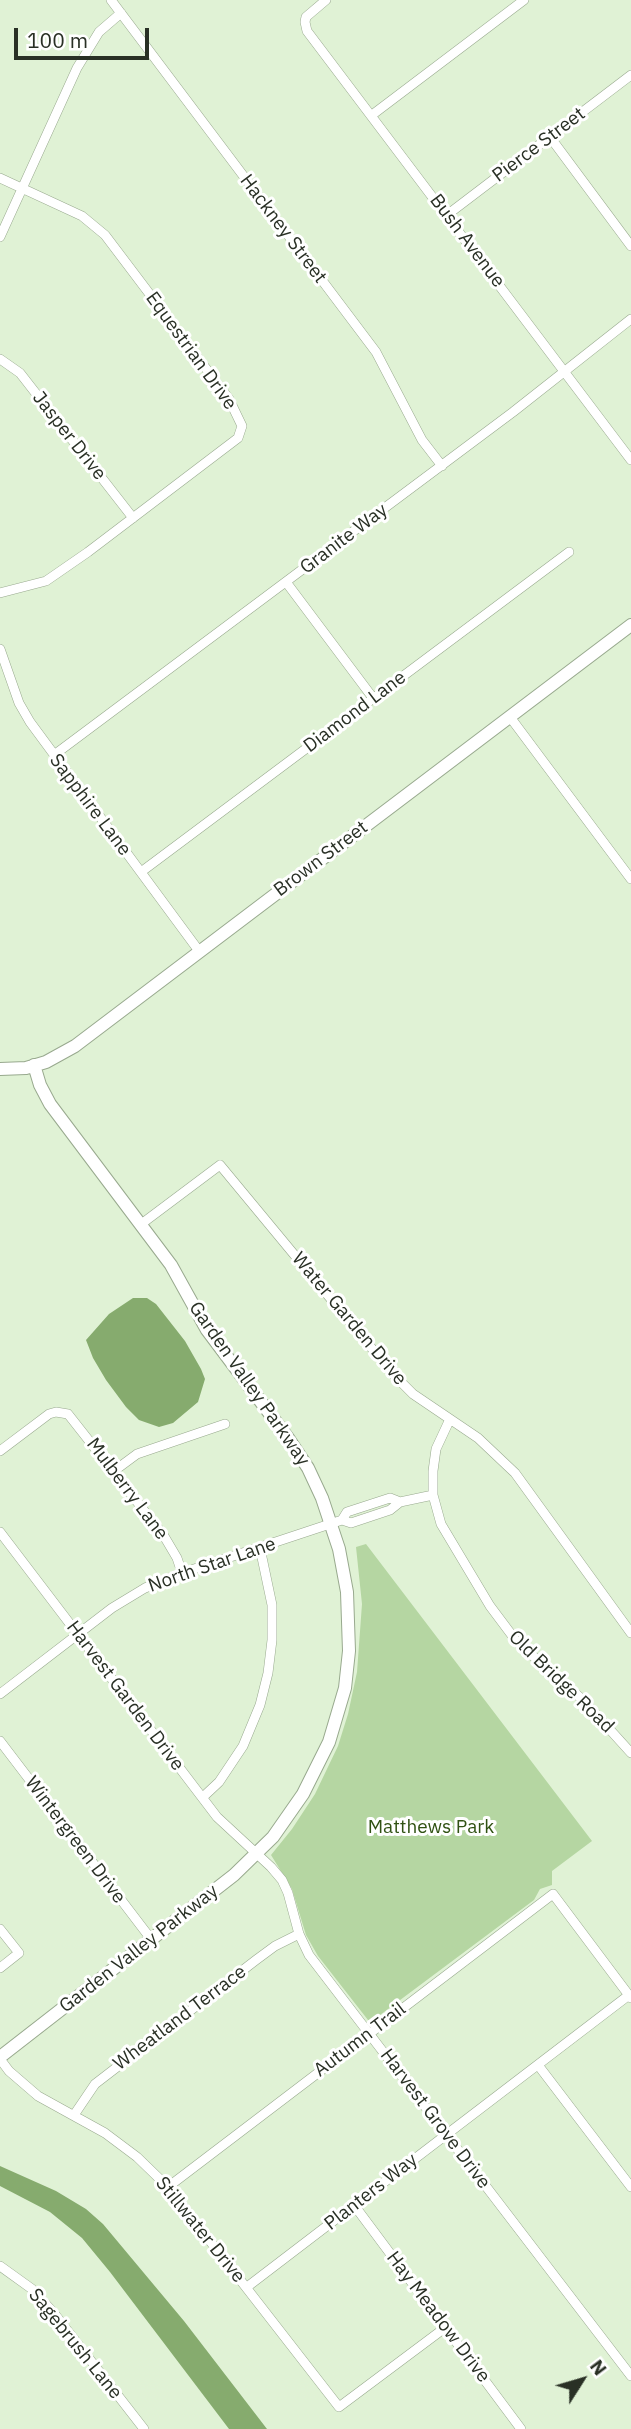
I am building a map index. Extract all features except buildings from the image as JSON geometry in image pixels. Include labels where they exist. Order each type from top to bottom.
[{"type":"street","name":"Hackney Street","points":[[111,0],[376,352],[422,440],[442,466]]},
{"type":"street","name":"Bush Avenue","points":[[326,0],[309,13],[305,22],[307,31],[631,460]]},
{"type":"street","points":[[372,115],[524,0]]},
{"type":"street","points":[[0,237],[77,68],[99,32],[121,13]]},
{"type":"street","name":"Pierce Street","points":[[447,215],[631,75]]},
{"type":"street","points":[[550,137],[631,246]]},
{"type":"street","name":"Equestrian Drive","points":[[0,178],[82,216],[105,235],[229,399],[242,426],[238,438],[46,581],[0,593]]},
{"type":"street","name":"Granite Way","points":[[54,755],[442,466],[631,319]]},
{"type":"street","name":"Jasper Drive","points":[[0,359],[20,373],[133,518]]},
{"type":"street","name":"Diamond Lane","points":[[141,872],[569,552]]},
{"type":"street","points":[[286,582],[373,698]]},
{"type":"street","name":"Brown Street","points":[[0,1069],[34,1065],[56,1058],[75,1046],[631,625]]},
{"type":"street","name":"Sapphire Lane","points":[[0,649],[19,703],[54,755],[199,951]]},
{"type":"street","points":[[510,717],[631,879]]},
{"type":"street","name":"Garden Valley Parkway","points":[[0,2058],[234,1875],[285,1823],[313,1776],[329,1742],[345,1688],[349,1651],[348,1602],[336,1522],[299,1454],[212,1336],[171,1265],[50,1104],[34,1065]]},
{"type":"street","name":"Water Garden Drive","points":[[140,1225],[220,1165],[393,1374],[413,1394],[478,1438],[515,1473],[631,1633]]},
{"type":"street","name":"Mulberry Lane","points":[[0,1451],[49,1414],[63,1412],[74,1419],[164,1536],[182,1573]]},
{"type":"street","name":"Old Bridge Road","points":[[450,1419],[436,1449],[433,1471],[433,1495],[442,1524],[503,1624],[540,1664],[584,1700],[631,1753]]},
{"type":"street","points":[[114,1471],[138,1454],[225,1424]]},
{"type":"street","name":"North Star Lane","points":[[0,1694],[129,1597],[158,1582],[336,1522],[351,1523],[390,1510],[400,1502],[433,1495]]},
{"type":"street","name":"Harvest Garden Drive","points":[[0,1532],[228,1829],[257,1854]]},
{"type":"street","points":[[203,1797],[219,1782],[243,1746],[267,1681],[272,1640],[272,1605],[260,1548]]},
{"type":"street","name":"Wintergreen Drive","points":[[0,1741],[151,1939]]},
{"type":"street","name":"Harvest Grove Drive","points":[[257,1854],[282,1880],[288,1892],[299,1934],[309,1955],[631,2376]]},
{"type":"street","name":"Autumn Trail","points":[[168,2187],[553,1894],[630,1997]]},
{"type":"street","points":[[0,1929],[19,1953],[0,1968]]},
{"type":"street","name":"Wheatland Terrace","points":[[74,2115],[95,2084],[275,1946],[299,1934]]},
{"type":"street","name":"Planters Way","points":[[247,2287],[630,1997]]},
{"type":"street","name":"Stillwater Drive","points":[[0,2058],[9,2071],[29,2089],[105,2133],[137,2157],[168,2187],[339,2407],[446,2327]]},
{"type":"street","points":[[538,2065],[631,2187]]},
{"type":"street","name":"Hay Meadow Drive","points":[[354,2205],[521,2429]]},
{"type":"street","name":"Sagebrush Lane","points":[[0,2266],[32,2289],[53,2312],[144,2429]]},
{"type":"green space","name":"Matthews Park","points":[[366,1544],[592,1841],[552,1871],[552,1885],[540,1889],[534,1900],[372,2021],[368,2020],[318,1956],[306,1935],[292,1889],[271,1855],[315,1794],[338,1746],[348,1714],[357,1672],[362,1604],[356,1547]]},
{"type":"shaded area","points":[[133,1298],[147,1298],[156,1304],[185,1341],[205,1379],[198,1402],[173,1423],[159,1427],[139,1420],[126,1407],[106,1380],[86,1340],[109,1314]]},
{"type":"shaded area","points":[[0,2166],[56,2191],[86,2209],[103,2224],[184,2321],[267,2429],[229,2429],[82,2238],[50,2212],[0,2186]]}]
